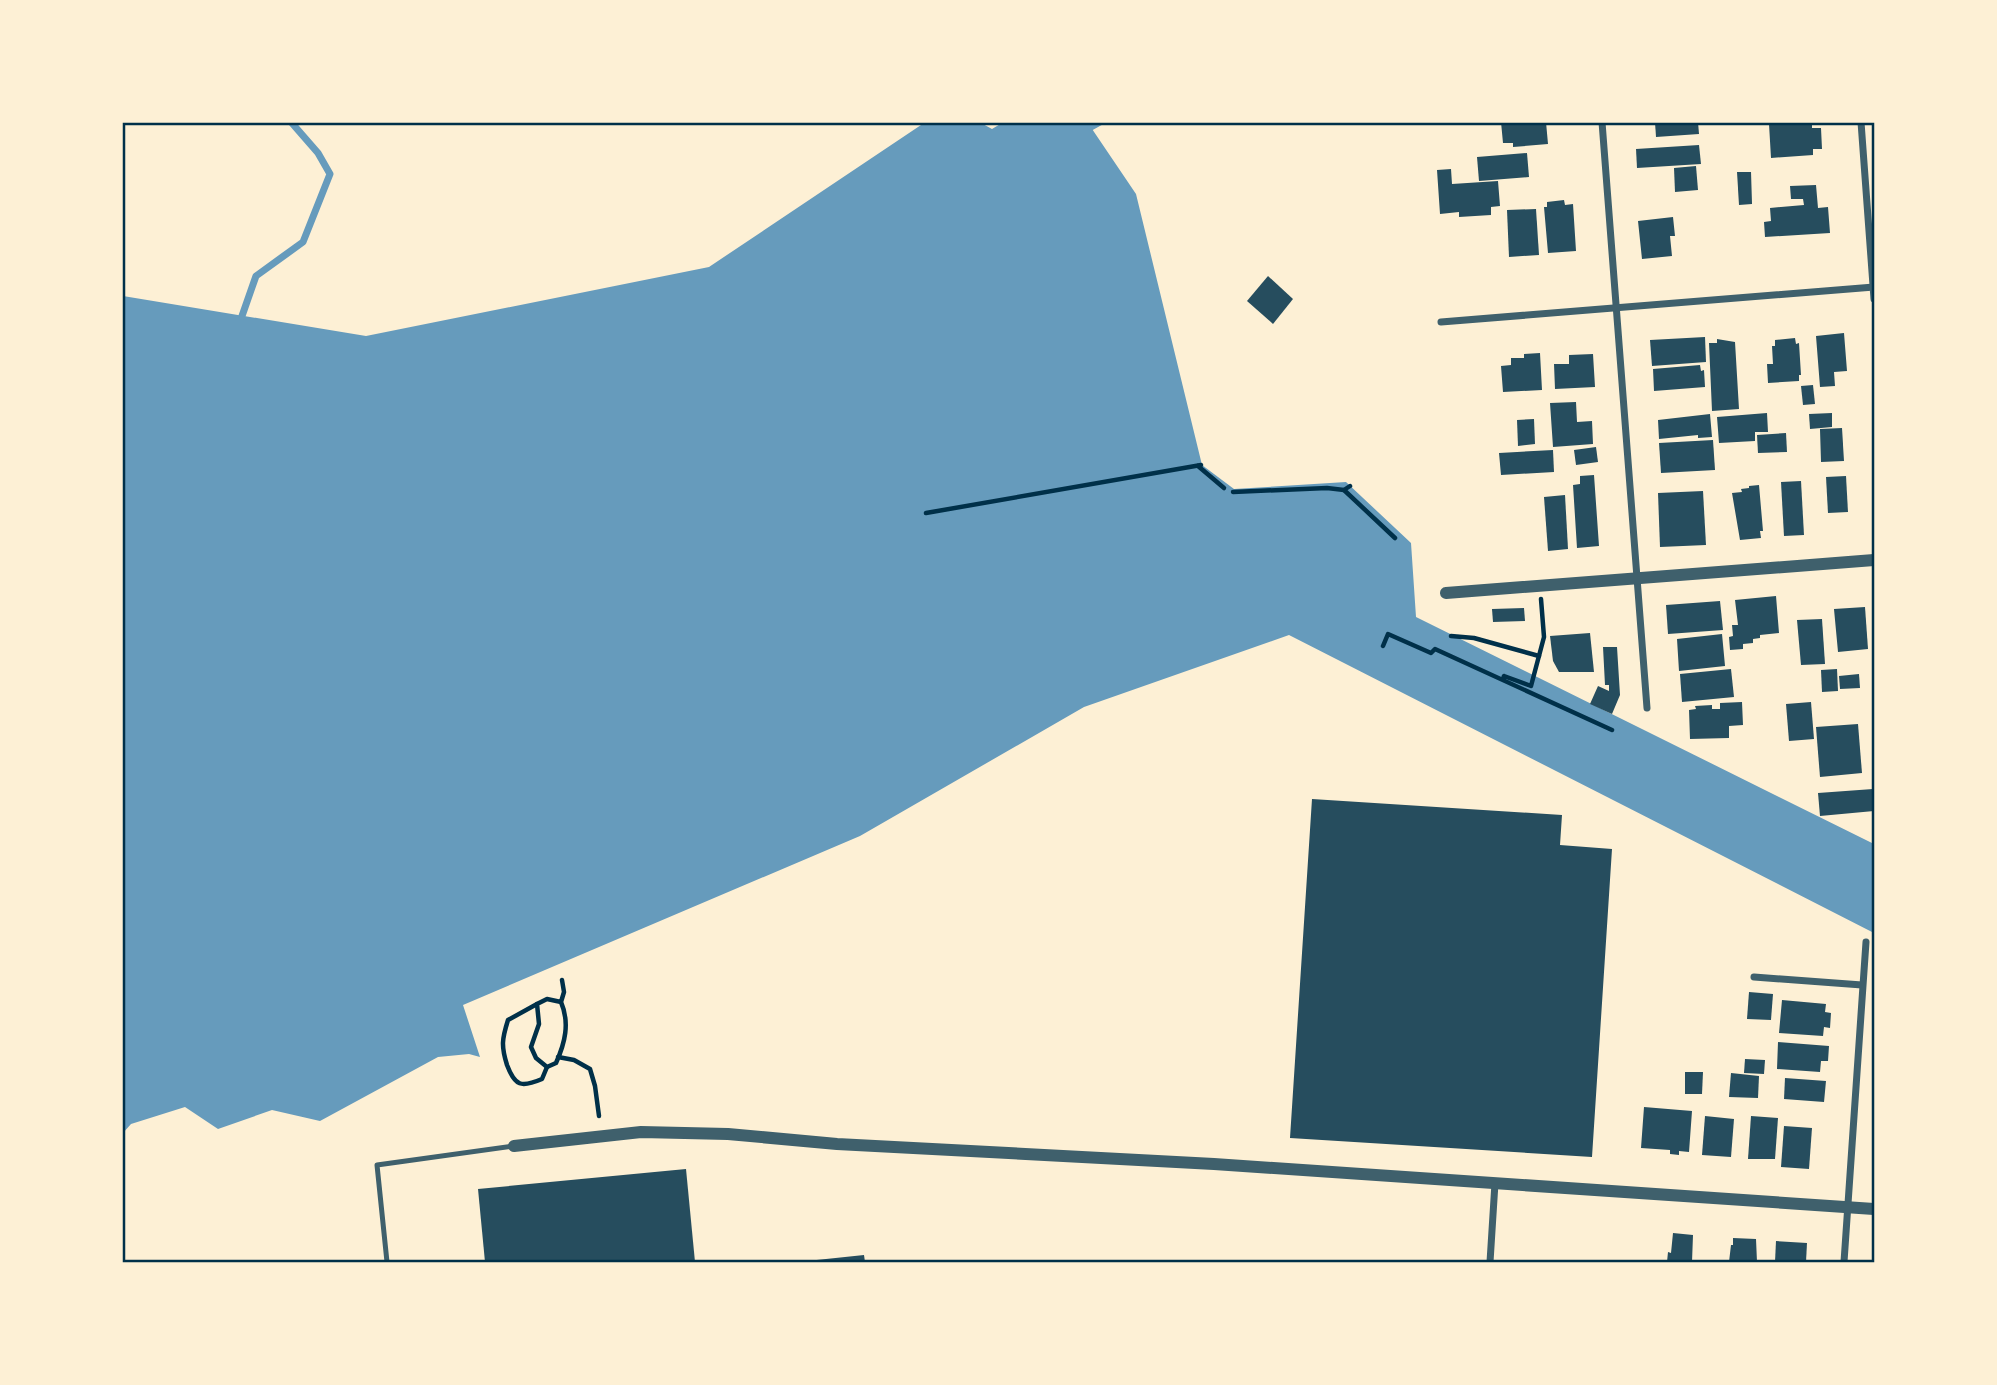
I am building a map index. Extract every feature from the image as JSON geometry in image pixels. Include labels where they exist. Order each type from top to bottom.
[{"type":"street","points":[[1602,122],[1647,708]]},
{"type":"street","points":[[1861,122],[1874,299]]},
{"type":"street","points":[[1441,322],[1874,287]]},
{"type":"street","points":[[1446,593],[1874,560]]},
{"type":"street","points":[[1844,1262],[1866,942]]},
{"type":"street","points":[[1754,977],[1862,985]]},
{"type":"street","points":[[513,1146],[641,1132],[728,1134],[837,1144],[1214,1164],[1874,1209]]},
{"type":"street","points":[[1490,1262],[1495,1184]]},
{"type":"lane","points":[[387,1262],[377,1166],[513,1146]]},
{"type":"path","points":[[926,513],[1199,465],[1224,488]]},
{"type":"path","points":[[1344,490],[1350,486]]},
{"type":"path","points":[[1233,492],[1327,488],[1344,490],[1395,538]]},
{"type":"path","points":[[1503,679],[1504,676],[1531,687],[1544,637],[1541,586]]},
{"type":"path","points":[[1383,646],[1388,634],[1431,653],[1435,649],[1612,730]]},
{"type":"path","points":[[1451,636],[1474,638],[1539,656]]},
{"type":"path","points":[[561,1002],[547,999],[508,1020],[502,1039],[503,1054],[510,1075],[516,1083],[528,1085],[542,1079],[547,1067],[556,1063],[566,1023],[561,1002],[564,992],[562,980]]},
{"type":"path","points":[[537,1004],[539,1024],[531,1047],[536,1058],[547,1067]]},
{"type":"path","points":[[558,1057],[574,1060],[590,1069],[599,1116]]},
{"type":"water","points":[[924,123],[981,123],[992,129],[1002,123],[1088,123],[1136,194],[1202,465],[1234,489],[1346,482],[1411,543],[1416,617],[1874,844],[1874,933],[1289,635],[1084,707],[860,836],[463,1005],[480,1057],[469,1054],[438,1057],[320,1121],[272,1110],[218,1129],[185,1107],[131,1124],[123,1133],[123,296],[366,336],[709,267]]},
{"type":"building","points":[[1501,122],[1546,122],[1548,144],[1513,147],[1513,143],[1503,143]]},
{"type":"building","points":[[1655,122],[1698,122],[1699,134],[1656,137]]},
{"type":"building","points":[[1812,122],[1812,128],[1821,128],[1822,149],[1813,149],[1813,155],[1771,158],[1769,124]]},
{"type":"building","points":[[1699,145],[1701,164],[1637,168],[1636,149]]},
{"type":"building","points":[[1527,153],[1529,177],[1479,181],[1477,157]]},
{"type":"building","points":[[1696,166],[1698,190],[1675,192],[1674,168]]},
{"type":"building","points":[[1451,169],[1452,184],[1498,181],[1500,206],[1491,207],[1491,215],[1459,217],[1459,212],[1440,214],[1437,170]]},
{"type":"building","points":[[1737,172],[1751,172],[1752,204],[1739,205]]},
{"type":"building","points":[[1816,185],[1818,208],[1828,207],[1830,233],[1765,237],[1764,222],[1771,221],[1770,208],[1804,205],[1803,199],[1791,199],[1790,186]]},
{"type":"building","points":[[1564,200],[1565,205],[1573,204],[1576,251],[1548,253],[1544,207],[1547,207],[1547,202]]},
{"type":"building","points":[[1536,209],[1539,255],[1509,257],[1507,210]]},
{"type":"building","points":[[1673,217],[1675,236],[1670,236],[1672,256],[1642,259],[1638,221]]},
{"type":"building","points":[[1268,276],[1293,299],[1273,324],[1247,301]]},
{"type":"building","points":[[1844,333],[1847,371],[1834,372],[1835,386],[1820,387],[1816,336]]},
{"type":"building","points":[[1705,337],[1706,362],[1652,366],[1650,340]]},
{"type":"building","points":[[1795,338],[1796,344],[1799,343],[1799,381],[1768,383],[1767,364],[1773,364],[1772,346],[1775,346],[1775,340]]},
{"type":"building","points":[[1717,339],[1735,342],[1739,409],[1712,411],[1709,343],[1717,343]]},
{"type":"building","points":[[1540,353],[1542,390],[1503,392],[1501,366],[1511,365],[1511,358],[1524,358],[1524,354]]},
{"type":"building","points":[[1593,354],[1595,387],[1555,389],[1554,364],[1569,364],[1569,355]]},
{"type":"building","points":[[1700,365],[1701,371],[1704,370],[1705,387],[1654,391],[1653,369]]},
{"type":"building","points":[[1813,385],[1815,404],[1803,405],[1801,386]]},
{"type":"building","points":[[1576,402],[1577,422],[1592,421],[1593,444],[1553,447],[1550,403]]},
{"type":"building","points":[[1767,413],[1768,432],[1755,432],[1755,441],[1719,443],[1717,417]]},
{"type":"building","points":[[1832,413],[1832,427],[1810,429],[1809,414]]},
{"type":"building","points":[[1710,414],[1712,437],[1698,438],[1698,435],[1659,439],[1658,420]]},
{"type":"building","points":[[1534,419],[1535,444],[1518,446],[1517,420]]},
{"type":"building","points":[[1842,428],[1844,461],[1821,462],[1820,429]]},
{"type":"building","points":[[1786,433],[1787,452],[1758,453],[1757,435]]},
{"type":"building","points":[[1713,440],[1715,470],[1661,473],[1659,443]]},
{"type":"building","points":[[1596,447],[1598,462],[1576,465],[1574,450]]},
{"type":"building","points":[[1553,450],[1554,472],[1501,475],[1499,453]]},
{"type":"building","points":[[1594,475],[1599,546],[1577,548],[1573,485],[1580,484],[1580,476]]},
{"type":"building","points":[[1846,476],[1848,512],[1828,513],[1826,477]]},
{"type":"building","points":[[1801,481],[1804,535],[1784,536],[1781,482]]},
{"type":"building","points":[[1759,485],[1763,531],[1760,531],[1761,538],[1740,540],[1732,493]]},
{"type":"building","points":[[1703,491],[1706,545],[1660,547],[1658,493]]},
{"type":"building","points":[[1565,495],[1568,549],[1548,551],[1544,497]]},
{"type":"building","points":[[1776,596],[1779,633],[1760,635],[1760,638],[1753,639],[1753,643],[1743,644],[1743,649],[1730,650],[1732,625],[1738,625],[1735,600]]},
{"type":"building","points":[[1720,601],[1723,630],[1668,634],[1666,605]]},
{"type":"building","points":[[1865,607],[1868,649],[1838,652],[1834,609]]},
{"type":"building","points":[[1524,608],[1525,621],[1493,622],[1492,609]]},
{"type":"building","points":[[1822,619],[1825,664],[1801,665],[1797,620]]},
{"type":"building","points":[[1590,633],[1594,672],[1559,672],[1553,661],[1550,636]]},
{"type":"building","points":[[1722,634],[1725,666],[1679,671],[1677,639]]},
{"type":"building","points":[[1603,647],[1617,647],[1620,695],[1612,714],[1590,704],[1598,686],[1609,691],[1609,685],[1605,685]]},
{"type":"building","points":[[1731,669],[1734,697],[1682,702],[1680,674]]},
{"type":"building","points":[[1837,669],[1838,691],[1822,692],[1821,670]]},
{"type":"building","points":[[1859,674],[1860,688],[1840,689],[1839,676]]},
{"type":"building","points":[[1742,702],[1743,725],[1729,726],[1729,738],[1690,739],[1689,710],[1696,709],[1695,706],[1712,705],[1712,709],[1720,709],[1720,703]]},
{"type":"building","points":[[1811,702],[1814,739],[1789,741],[1786,704]]},
{"type":"building","points":[[1858,724],[1862,773],[1820,777],[1816,727]]},
{"type":"building","points":[[1873,789],[1874,811],[1820,816],[1818,793]]},
{"type":"building","points":[[1312,799],[1562,815],[1560,845],[1612,849],[1592,1157],[1290,1138]]},
{"type":"building","points":[[1749,992],[1773,994],[1771,1020],[1747,1019]]},
{"type":"building","points":[[1782,1000],[1826,1004],[1825,1012],[1831,1013],[1830,1028],[1824,1027],[1823,1036],[1779,1033]]},
{"type":"building","points":[[1778,1042],[1829,1046],[1828,1061],[1821,1061],[1820,1072],[1777,1069]]},
{"type":"building","points":[[1745,1059],[1765,1060],[1764,1074],[1744,1073]]},
{"type":"building","points":[[1685,1072],[1703,1072],[1702,1094],[1685,1094]]},
{"type":"building","points":[[1731,1073],[1759,1076],[1758,1098],[1729,1097]]},
{"type":"building","points":[[1785,1078],[1826,1081],[1824,1102],[1784,1099]]},
{"type":"building","points":[[1644,1107],[1692,1111],[1689,1152],[1679,1151],[1679,1155],[1670,1154],[1670,1150],[1641,1148]]},
{"type":"building","points":[[1705,1116],[1734,1119],[1731,1157],[1702,1155]]},
{"type":"building","points":[[1751,1116],[1778,1118],[1775,1159],[1748,1159]]},
{"type":"building","points":[[1784,1126],[1812,1128],[1809,1169],[1781,1167]]},
{"type":"building","points":[[686,1169],[695,1262],[485,1262],[478,1189]]},
{"type":"building","points":[[1673,1233],[1693,1235],[1692,1262],[1667,1262]]},
{"type":"building","points":[[1733,1238],[1756,1239],[1757,1262],[1729,1262]]},
{"type":"building","points":[[1776,1241],[1807,1243],[1806,1262],[1775,1262]]},
{"type":"building","points":[[864,1255],[865,1262],[807,1262],[807,1261]]},
{"type":"waterway","points":[[242,316],[256,276],[303,242],[330,174],[318,153],[291,122]]},
{"type":"waterway","points":[[1091,127],[1100,122]]}]
